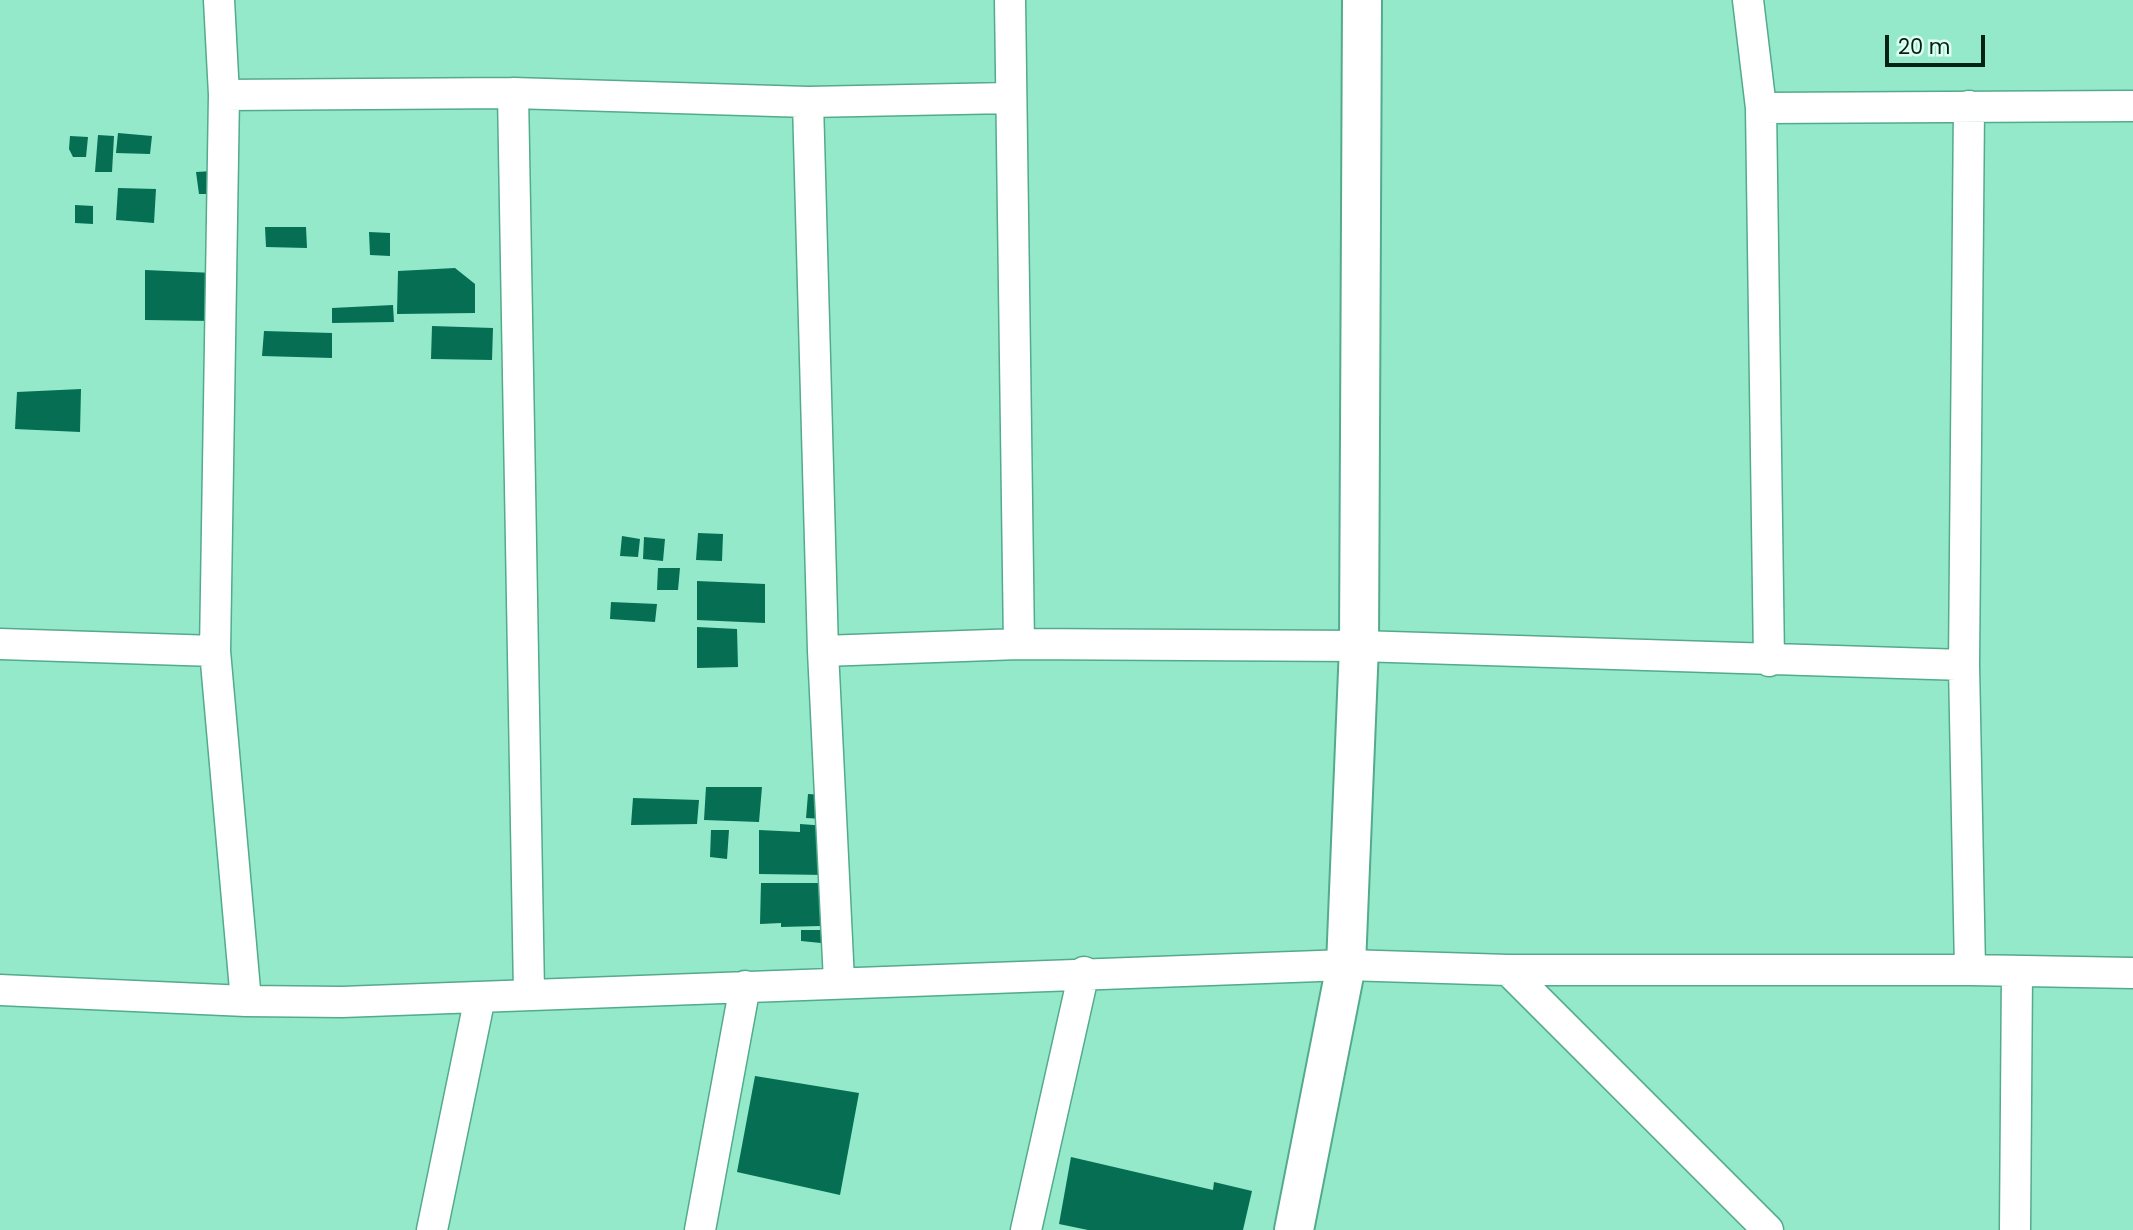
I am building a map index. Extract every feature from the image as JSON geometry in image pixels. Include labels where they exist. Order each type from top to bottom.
[{"type":"street","points":[[219,0],[224,95],[215,651],[246,1001]]},
{"type":"street","points":[[1010,0],[1009,98],[1019,644]]},
{"type":"street","points":[[1294,1230],[1346,965],[1359,646],[1362,0]]},
{"type":"street","points":[[1748,0],[1761,108],[1769,661]]},
{"type":"street","points":[[224,95],[513,93],[808,102],[1009,98]]},
{"type":"street","points":[[513,93],[529,993]]},
{"type":"street","points":[[808,102],[823,651],[839,981]]},
{"type":"street","points":[[1969,106],[1964,665],[1970,970]]},
{"type":"street","points":[[1761,108],[2133,106]]},
{"type":"street","points":[[0,644],[215,651]]},
{"type":"street","points":[[823,651],[1019,644],[1359,646],[1769,661],[1964,665]]},
{"type":"street","points":[[0,990],[246,1001],[480,997],[839,981],[1346,965],[1508,970],[1970,970],[2133,974]]},
{"type":"street","points":[[1508,970],[1768,1230]]},
{"type":"street","points":[[1026,1230],[1084,972]]},
{"type":"street","points":[[2015,1230],[2017,972]]},
{"type":"street","points":[[700,1230],[744,986]]},
{"type":"street","points":[[432,1230],[480,997]]},
{"type":"building","points":[[118,133],[152,136],[150,154],[116,153]]},
{"type":"building","points":[[98,135],[114,136],[112,172],[95,172]]},
{"type":"building","points":[[70,136],[88,137],[86,157],[73,157],[69,149]]},
{"type":"building","points":[[213,171],[215,194],[199,194],[196,172]]},
{"type":"building","points":[[118,188],[156,189],[154,223],[116,220]]},
{"type":"building","points":[[75,205],[93,206],[93,224],[75,223]]},
{"type":"building","points":[[265,227],[306,227],[307,248],[266,247]]},
{"type":"building","points":[[369,232],[390,233],[390,256],[370,255]]},
{"type":"building","points":[[455,268],[475,284],[475,313],[397,314],[398,271]]},
{"type":"building","points":[[145,270],[214,273],[213,321],[145,320]]},
{"type":"building","points":[[393,305],[394,322],[332,323],[332,308]]},
{"type":"building","points":[[432,326],[493,328],[492,360],[431,359]]},
{"type":"building","points":[[264,331],[332,333],[332,358],[262,356]]},
{"type":"building","points":[[81,389],[80,432],[15,429],[17,392]]},
{"type":"building","points":[[698,533],[723,534],[722,561],[696,560]]},
{"type":"building","points":[[622,536],[640,539],[638,557],[620,556]]},
{"type":"building","points":[[644,537],[665,539],[663,561],[643,559]]},
{"type":"building","points":[[658,568],[680,568],[678,590],[657,590]]},
{"type":"building","points":[[697,581],[765,584],[765,623],[697,620]]},
{"type":"building","points":[[611,602],[657,604],[655,622],[610,619]]},
{"type":"building","points":[[697,627],[737,629],[738,667],[697,668]]},
{"type":"building","points":[[706,787],[762,787],[759,822],[704,820]]},
{"type":"building","points":[[808,794],[824,795],[823,819],[806,818]]},
{"type":"building","points":[[633,798],[699,800],[697,824],[631,825]]},
{"type":"building","points":[[800,824],[827,826],[826,875],[759,874],[759,830],[800,832]]},
{"type":"building","points":[[711,830],[729,830],[727,859],[710,857]]},
{"type":"building","points":[[761,883],[823,883],[820,926],[781,927],[781,923],[760,924]]},
{"type":"building","points":[[801,930],[822,930],[821,943],[801,941]]},
{"type":"building","points":[[755,1076],[859,1093],[840,1195],[737,1172]]},
{"type":"building","points":[[1071,1157],[1213,1190],[1214,1182],[1252,1191],[1243,1230],[1088,1230],[1059,1224]]}]
